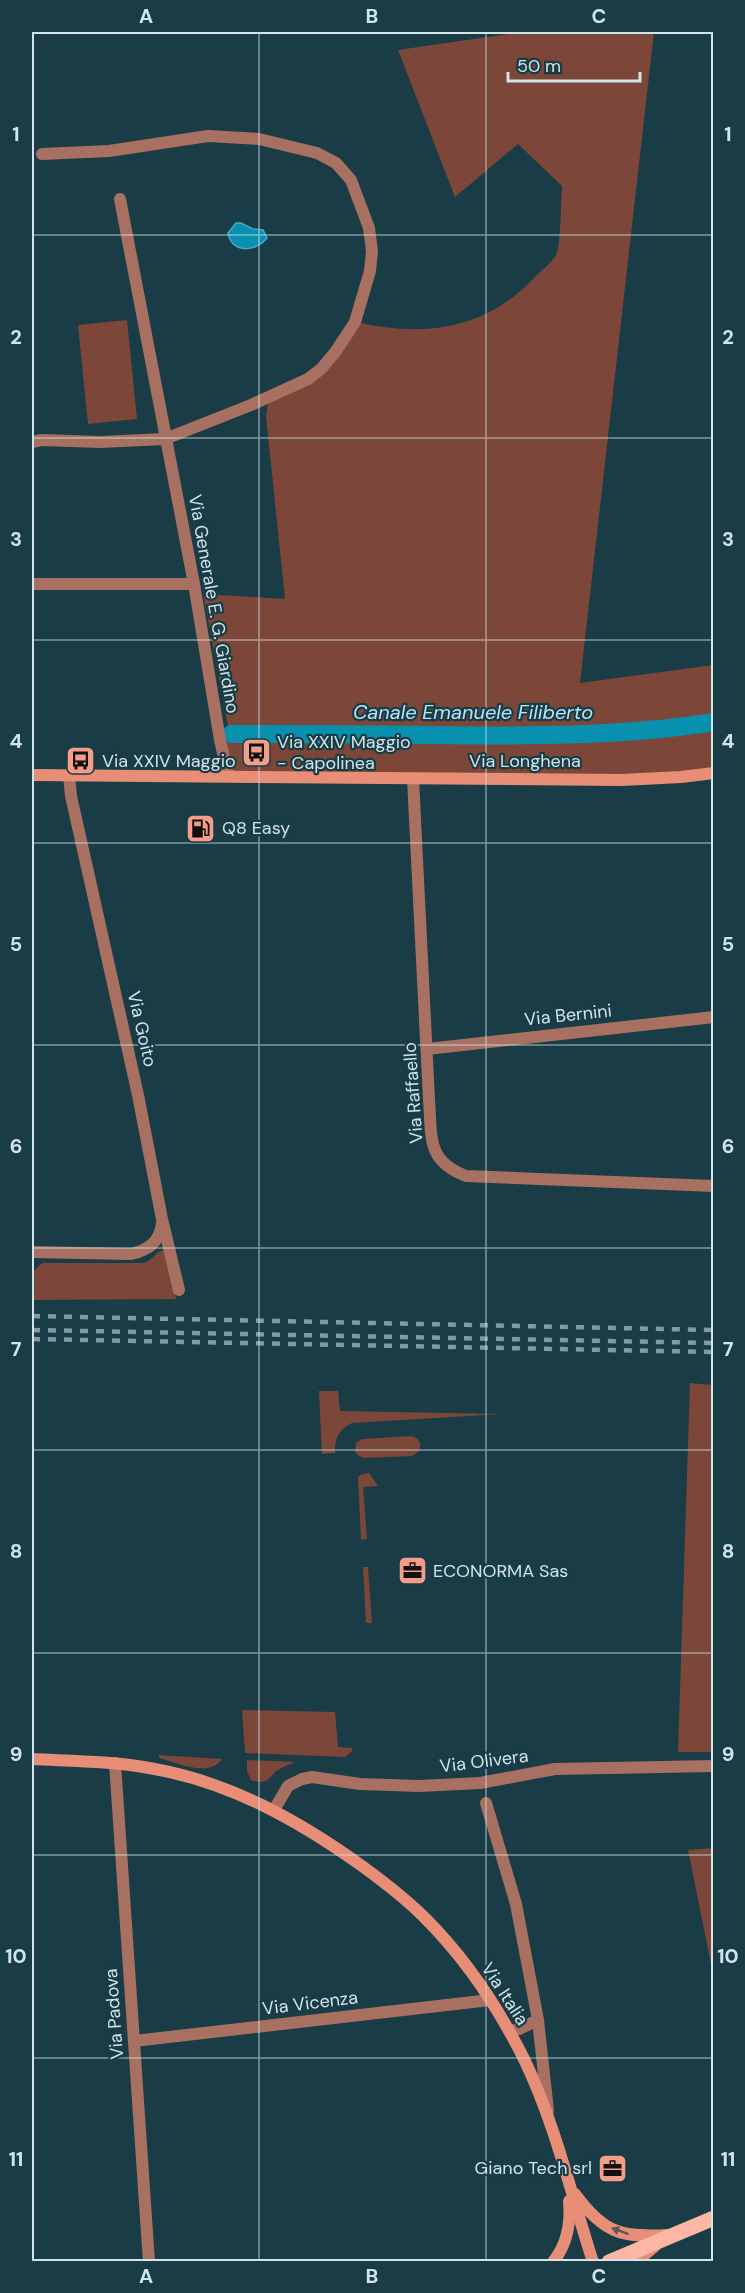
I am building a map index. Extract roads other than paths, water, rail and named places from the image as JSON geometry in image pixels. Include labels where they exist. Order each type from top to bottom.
[{"type":"main road","points":[[609,2262],[714,2218]]},
{"type":"street","points":[[32,442],[165,439],[308,380],[336,351],[355,322],[370,271],[372,251],[369,228],[351,180],[336,163],[317,153],[259,139],[208,136],[109,151],[42,154]]},
{"type":"street","name":"Via Generale E. G. Giardino","points":[[120,199],[228,775]]},
{"type":"street","points":[[32,584],[194,584]]},
{"type":"street","name":"Via Longhena","points":[[32,775],[622,780],[714,773]]},
{"type":"street","name":"Via Goito","points":[[69,776],[71,796],[179,1290]]},
{"type":"street","name":"Via Raffaello","points":[[412,779],[433,1146],[437,1158],[452,1171],[466,1176],[714,1186]]},
{"type":"street","name":"Via Bernini","points":[[428,1049],[714,1017]]},
{"type":"street","points":[[32,1252],[131,1254],[143,1251],[156,1242],[162,1219]]},
{"type":"street","name":"Via Italia","points":[[32,1759],[115,1763],[151,1768],[197,1780],[274,1810],[316,1834],[387,1885],[425,1917],[458,1956],[490,2000],[509,2031],[534,2081],[549,2120],[593,2262]]},
{"type":"street","name":"Via Padova","points":[[115,1763],[149,2262]]},
{"type":"street","name":"Via Olivera","points":[[274,1810],[288,1786],[312,1777],[360,1784],[419,1786],[480,1783],[555,1769],[714,1766]]},
{"type":"street","points":[[486,1803],[516,1904],[538,2020],[549,2120]]},
{"type":"street","name":"Via Vicenza","points":[[134,2041],[490,2000]]},
{"type":"street","points":[[509,2031],[538,2020]]},
{"type":"street","name":"Via Italia","points":[[568,2185],[588,2212],[599,2222],[616,2231],[636,2237],[677,2234]]},
{"type":"street","name":"Via Italia","points":[[553,2262],[566,2237],[570,2215],[568,2185]]},
{"type":"street","points":[[636,2262],[652,2248],[677,2234]]},
{"type":"water","points":[[236,223],[263,230],[267,238],[257,246],[239,248],[230,240],[228,233]]},
{"type":"waterway","name":"Canale Emanuele Filiberto","points":[[231,734],[499,736],[607,733],[714,722]]},
{"type":"railway","points":[[32,1316],[714,1330]]},
{"type":"railway","points":[[32,1330],[714,1343]]},
{"type":"railway","points":[[32,1339],[714,1352]]},
{"type":"place","name":"Via XXIV Maggio - Capolinea","points":[[256,752]]},
{"type":"place","name":"Via XXIV Maggio","points":[[81,761]]},
{"type":"place","name":"Q8 Easy","points":[[201,828]]},
{"type":"place","name":"ECONORMA Sas","points":[[412,1571]]},
{"type":"place","name":"Giano Tech srl","points":[[613,2168]]}]
